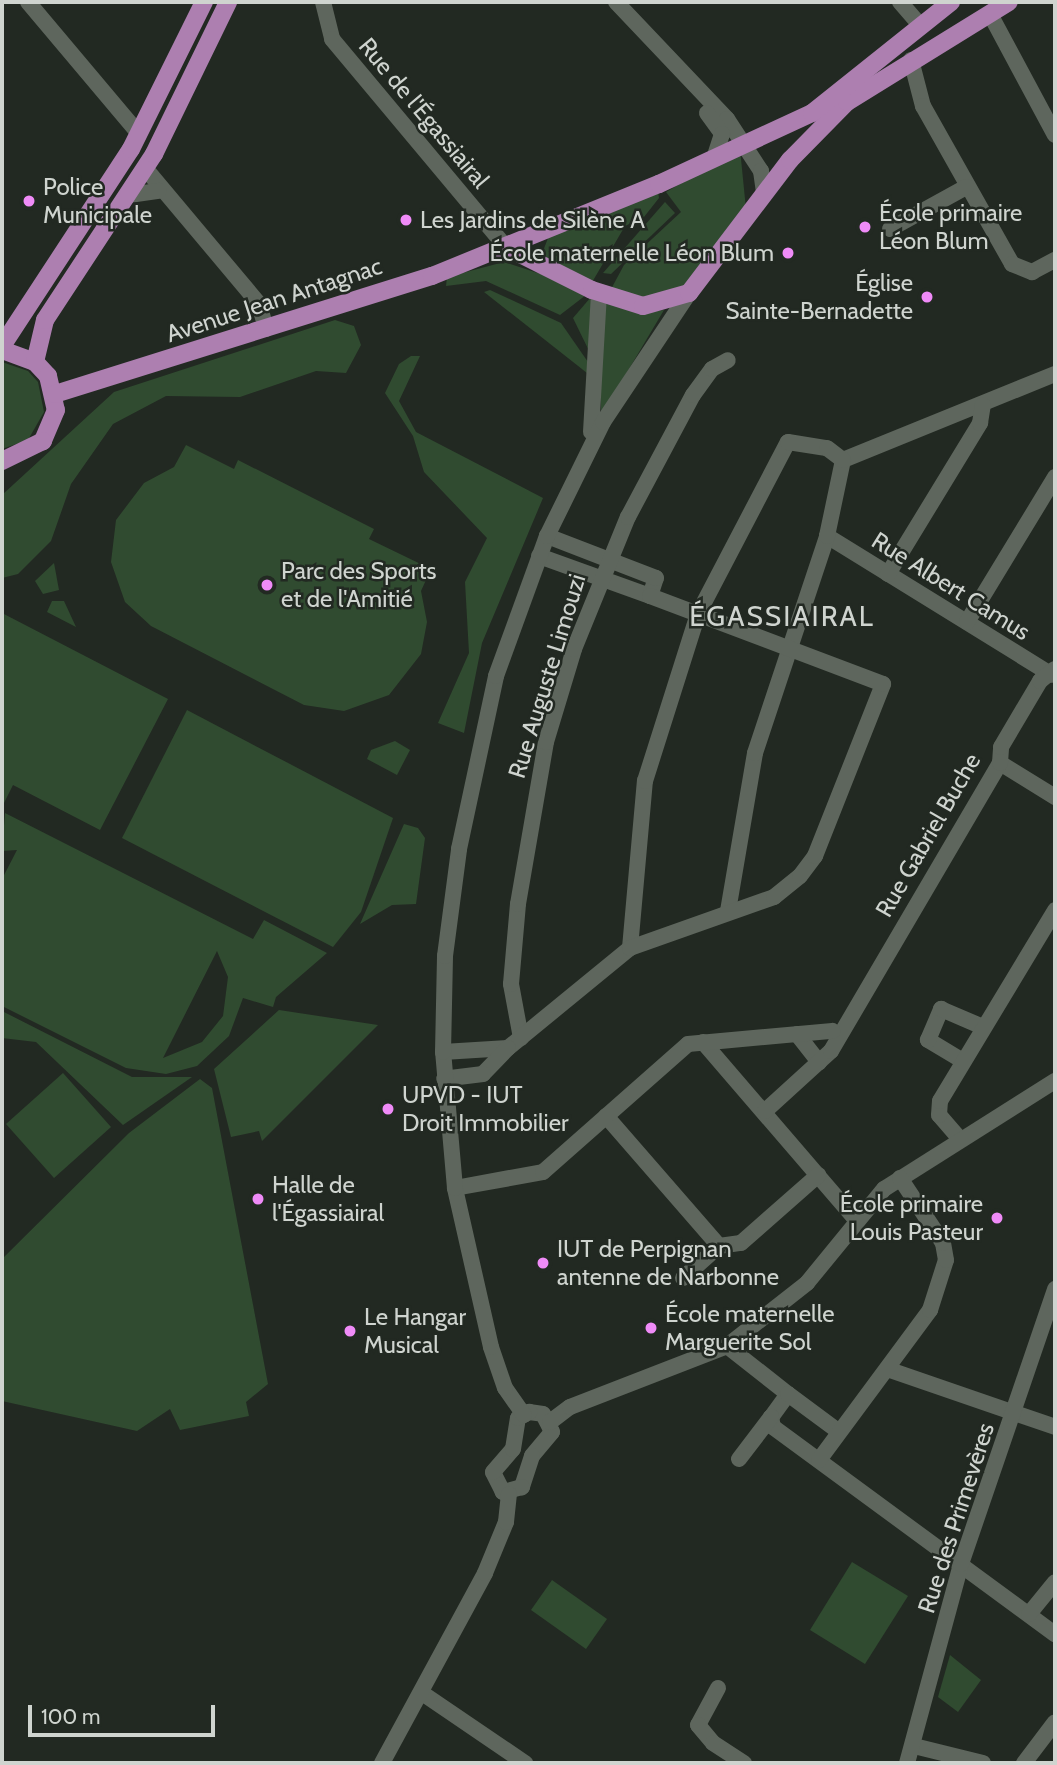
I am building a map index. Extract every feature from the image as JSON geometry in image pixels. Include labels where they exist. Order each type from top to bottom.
[{"type":"main road","points":[[2,460],[43,441],[56,411],[55,394],[35,362],[2,348],[139,134],[204,2]]},
{"type":"main road","points":[[35,362],[45,320],[145,168],[228,2]]},
{"type":"main road","name":"Avenue Jean Antagnac","points":[[55,394],[266,329],[474,259],[539,234],[714,158],[743,141],[791,124],[868,71],[920,25],[951,2]]},
{"type":"main road","points":[[506,247],[542,268],[599,292],[643,306],[689,293],[765,192],[847,102],[911,60],[1009,2]]},
{"type":"main road","points":[[539,234],[536,247],[542,268]]},
{"type":"street","points":[[28,2],[139,134]]},
{"type":"street","name":"Rue de l'Égassiairal","points":[[323,2],[332,39],[506,247]]},
{"type":"street","points":[[616,2],[743,141],[761,171],[765,192]]},
{"type":"street","points":[[900,2],[920,25]]},
{"type":"street","points":[[990,14],[1055,135]]},
{"type":"street","points":[[911,60],[923,106],[966,187],[1012,264],[1032,272],[1055,260]]},
{"type":"street","points":[[680,74],[722,134],[714,158]]},
{"type":"street","points":[[119,111],[150,115]]},
{"type":"street","points":[[145,168],[159,191],[180,205],[259,304],[266,329]]},
{"type":"street","points":[[890,229],[966,187]]},
{"type":"street","points":[[129,195],[159,191]]},
{"type":"street","points":[[474,259],[491,227],[539,234]]},
{"type":"street","points":[[578,474],[595,418],[599,292]]},
{"type":"street","points":[[524,1415],[505,1388],[491,1347],[455,1188],[444,1079],[445,956],[467,796],[496,676],[547,536],[603,422],[689,293]]},
{"type":"street","name":"Rue Auguste Limouzi","points":[[515,1043],[511,984],[530,819],[546,742],[606,561],[693,396],[712,369],[728,360]]},
{"type":"street","points":[[843,460],[1055,374]]},
{"type":"street","points":[[888,573],[981,423],[983,405]]},
{"type":"street","points":[[630,948],[645,781],[698,614],[788,442],[827,448],[843,460]]},
{"type":"street","points":[[728,911],[755,753],[827,536],[843,460]]},
{"type":"street","points":[[967,622],[1055,477]]},
{"type":"street","points":[[547,536],[606,561],[656,578],[650,596]]},
{"type":"street","name":"Rue Albert Camus","points":[[827,536],[1053,672]]},
{"type":"street","points":[[444,1079],[484,1074],[515,1043],[630,948],[728,911],[774,897],[815,856],[883,684],[539,556]]},
{"type":"street","name":"Rue Gabriel Buche","points":[[765,1111],[819,1062],[1000,764],[1007,736],[1040,681],[1053,672]]},
{"type":"street","points":[[1000,764],[1055,797]]},
{"type":"street","points":[[959,1138],[938,1107],[962,1061],[1055,910]]},
{"type":"street","points":[[962,1061],[929,1040],[941,1009],[983,1027]]},
{"type":"street","points":[[455,1188],[543,1172],[688,1044],[837,1030]]},
{"type":"street","points":[[797,1034],[819,1062]]},
{"type":"street","points":[[703,1042],[855,1219]]},
{"type":"street","points":[[443,1052],[515,1043]]},
{"type":"street","points":[[509,1494],[522,1487],[532,1456],[547,1443],[550,1422],[570,1407],[727,1346],[807,1283],[855,1219],[900,1178],[959,1138],[1055,1081]]},
{"type":"street","points":[[606,1116],[719,1246]]},
{"type":"street","points":[[683,1278],[719,1246],[741,1243],[818,1175]]},
{"type":"street","points":[[819,1460],[930,1310],[947,1260],[943,1243],[900,1178]]},
{"type":"street","name":"Rue des Primevères","points":[[907,1763],[914,1746],[961,1564],[1016,1410],[1055,1289]]},
{"type":"street","points":[[727,1346],[838,1432]]},
{"type":"street","points":[[887,1369],[1016,1410],[1055,1427]]},
{"type":"street","points":[[739,1459],[788,1394]]},
{"type":"street","points":[[509,1494],[496,1488],[493,1472],[513,1449],[515,1426],[524,1415],[535,1412],[550,1422]]},
{"type":"street","points":[[771,1417],[773,1426],[1055,1634]]},
{"type":"street","points":[[383,1763],[485,1573],[506,1522],[509,1494]]},
{"type":"street","points":[[1029,1614],[1055,1582]]},
{"type":"street","points":[[719,1688],[698,1725],[713,1744],[744,1763]]},
{"type":"street","points":[[422,1693],[525,1763]]},
{"type":"street","points":[[1024,1763],[1055,1722]]},
{"type":"street","points":[[914,1746],[983,1763]]},
{"type":"green space","points":[[740,149],[746,209],[684,290],[659,300],[610,291],[624,265],[681,212],[666,192]]},
{"type":"green space","points":[[658,191],[659,198],[644,217],[625,226],[591,284],[540,259],[548,238]]},
{"type":"green space","points":[[665,202],[675,213],[611,274],[603,273]]},
{"type":"green space","points":[[504,262],[559,280],[586,295],[560,315],[486,281],[446,286],[447,277]]},
{"type":"green space","points":[[490,290],[561,323],[588,362],[587,373],[484,292]]},
{"type":"green space","points":[[591,297],[594,361],[573,318]]},
{"type":"green space","points":[[601,298],[642,313],[664,310],[601,416]]},
{"type":"green space","points":[[335,320],[354,326],[361,345],[346,373],[316,371],[240,397],[166,396],[113,424],[71,484],[51,541],[18,574],[2,578],[2,495],[114,392]]},
{"type":"green space","points":[[411,356],[420,356],[399,401],[416,432],[543,498],[482,643],[464,733],[438,723],[469,653],[465,582],[487,538],[424,472],[413,436],[385,393],[399,364]]},
{"type":"green space","points":[[2,362],[28,371],[38,382],[44,412],[28,440],[2,449]]},
{"type":"green space","points":[[186,445],[234,469],[238,460],[374,529],[369,539],[431,569],[421,591],[427,622],[421,654],[389,695],[344,711],[304,705],[151,626],[125,602],[111,562],[116,520],[144,483],[174,467]]},
{"type":"green space","points":[[54,563],[59,590],[43,594],[35,581]]},
{"type":"green space","points":[[52,601],[64,601],[76,627],[47,612]]},
{"type":"green space","points":[[2,613],[168,699],[100,830],[13,785],[2,807]]},
{"type":"green space","points":[[187,710],[393,818],[361,912],[333,947],[122,838]]},
{"type":"green space","points":[[395,741],[410,750],[397,775],[367,759],[371,750]]},
{"type":"green space","points":[[5,813],[253,939],[264,920],[327,953],[276,997],[273,1007],[243,998],[229,1036],[197,1066],[166,1074],[126,1068],[2,1006],[2,879],[17,850],[2,851]],"holes":[[[217,951],[228,977],[223,1016],[202,1042],[163,1058]]]},
{"type":"green space","points":[[404,824],[418,828],[425,838],[416,904],[392,905],[360,924]]},
{"type":"green space","points":[[279,1010],[378,1025],[262,1141],[259,1131],[231,1137],[214,1069]]},
{"type":"green space","points":[[2,1011],[132,1077],[192,1077],[123,1125],[36,1042],[2,1038]]},
{"type":"green space","points":[[63,1073],[111,1127],[54,1178],[6,1124]]},
{"type":"green space","points":[[200,1079],[212,1088],[268,1384],[246,1402],[249,1416],[180,1430],[170,1409],[137,1431],[2,1401],[2,1259],[129,1133]]},
{"type":"green space","points":[[852,1562],[908,1596],[865,1664],[810,1630]]},
{"type":"green space","points":[[552,1580],[607,1619],[586,1649],[531,1610]]},
{"type":"green space","points":[[950,1655],[981,1680],[958,1712],[938,1697]]},
{"type":"place","name":"Police Municipale","points":[[29,201]]},
{"type":"place","name":"Les Jardins de Silène A","points":[[406,220]]},
{"type":"place","name":"École primaire Léon Blum","points":[[865,227]]},
{"type":"place","name":"École maternelle Léon Blum","points":[[788,253]]},
{"type":"place","name":"Église Sainte-Bernadette","points":[[927,297]]},
{"type":"place","name":"Parc des Sports et de l'Amitié","points":[[267,585]]},
{"type":"place","name":"UPVD - IUT Droit Immobilier","points":[[388,1109]]},
{"type":"place","name":"Halle de l'Égassiairal","points":[[258,1199]]},
{"type":"place","name":"École primaire Louis Pasteur","points":[[997,1218]]},
{"type":"place","name":"IUT de Perpignan antenne de Narbonne","points":[[543,1263]]},
{"type":"place","name":"École maternelle Marguerite Sol","points":[[651,1328]]},
{"type":"place","name":"Le Hangar Musical","points":[[350,1331]]},
{"type":"district","name":"ÉGASSIAIRAL","points":[[782,616]]}]
